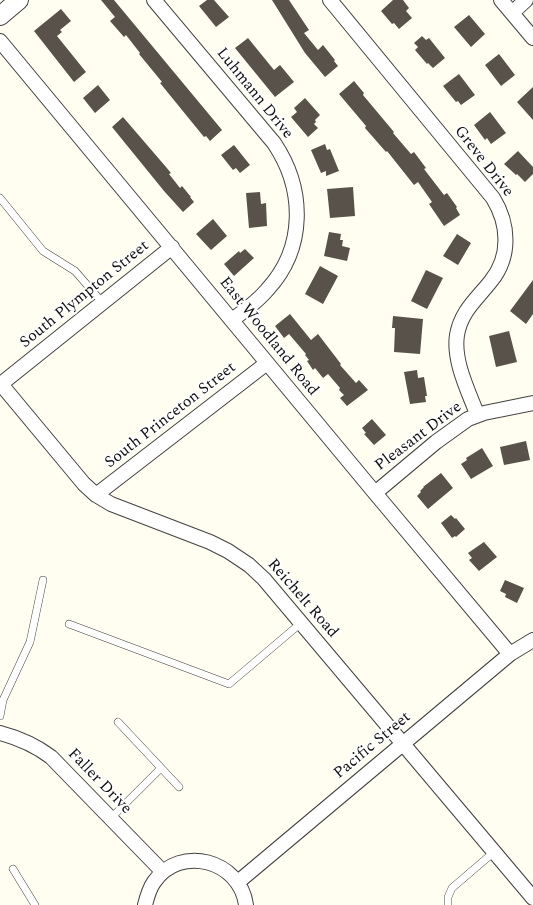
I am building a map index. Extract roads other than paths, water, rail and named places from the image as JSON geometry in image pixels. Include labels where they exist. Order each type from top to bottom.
[{"type":"street","points":[[0,16],[19,0]]},
{"type":"street","name":"Luhmann Drive","points":[[154,0],[274,143],[283,156],[295,188],[297,215],[295,236],[289,255],[278,276],[268,290],[255,303],[232,320]]},
{"type":"street","name":"Greve Drive","points":[[330,0],[493,198],[500,209],[506,237],[505,251],[501,265],[492,281],[477,297],[463,316],[457,342],[458,356],[462,373],[478,414]]},
{"type":"street","points":[[501,0],[533,38]]},
{"type":"street","points":[[512,13],[526,0]]},
{"type":"street","name":"East Woodland Road","points":[[0,41],[510,654]]},
{"type":"street","name":"South Plympton Street","points":[[0,384],[172,247]]},
{"type":"street","name":"South Princeton Street","points":[[96,495],[267,363]]},
{"type":"street","name":"Reichelt Road","points":[[0,384],[84,484],[96,495],[111,504],[210,542],[228,551],[249,565],[264,579],[533,898]]},
{"type":"street","name":"Pleasant Drive","points":[[375,493],[436,442],[478,414],[533,403]]},
{"type":"street","name":"Pacific Street","points":[[238,882],[510,654],[533,640]]},
{"type":"street","name":"Faller Drive","points":[[0,733],[19,738],[38,747],[51,757],[163,872]]},
{"type":"street","points":[[145,905],[148,892],[154,881],[163,872],[180,863],[194,861],[208,862],[224,870],[238,882],[243,892],[246,905]]},
{"type":"lane","points":[[0,198],[43,251],[75,271],[102,302]]},
{"type":"lane","points":[[0,716],[3,700],[30,642],[43,580]]},
{"type":"lane","points":[[69,624],[229,684],[301,623]]},
{"type":"lane","points":[[118,722],[179,787]]},
{"type":"lane","points":[[111,818],[161,768]]},
{"type":"lane","points":[[448,905],[448,897],[452,888],[494,852]]},
{"type":"lane","points":[[13,869],[35,905]]}]
